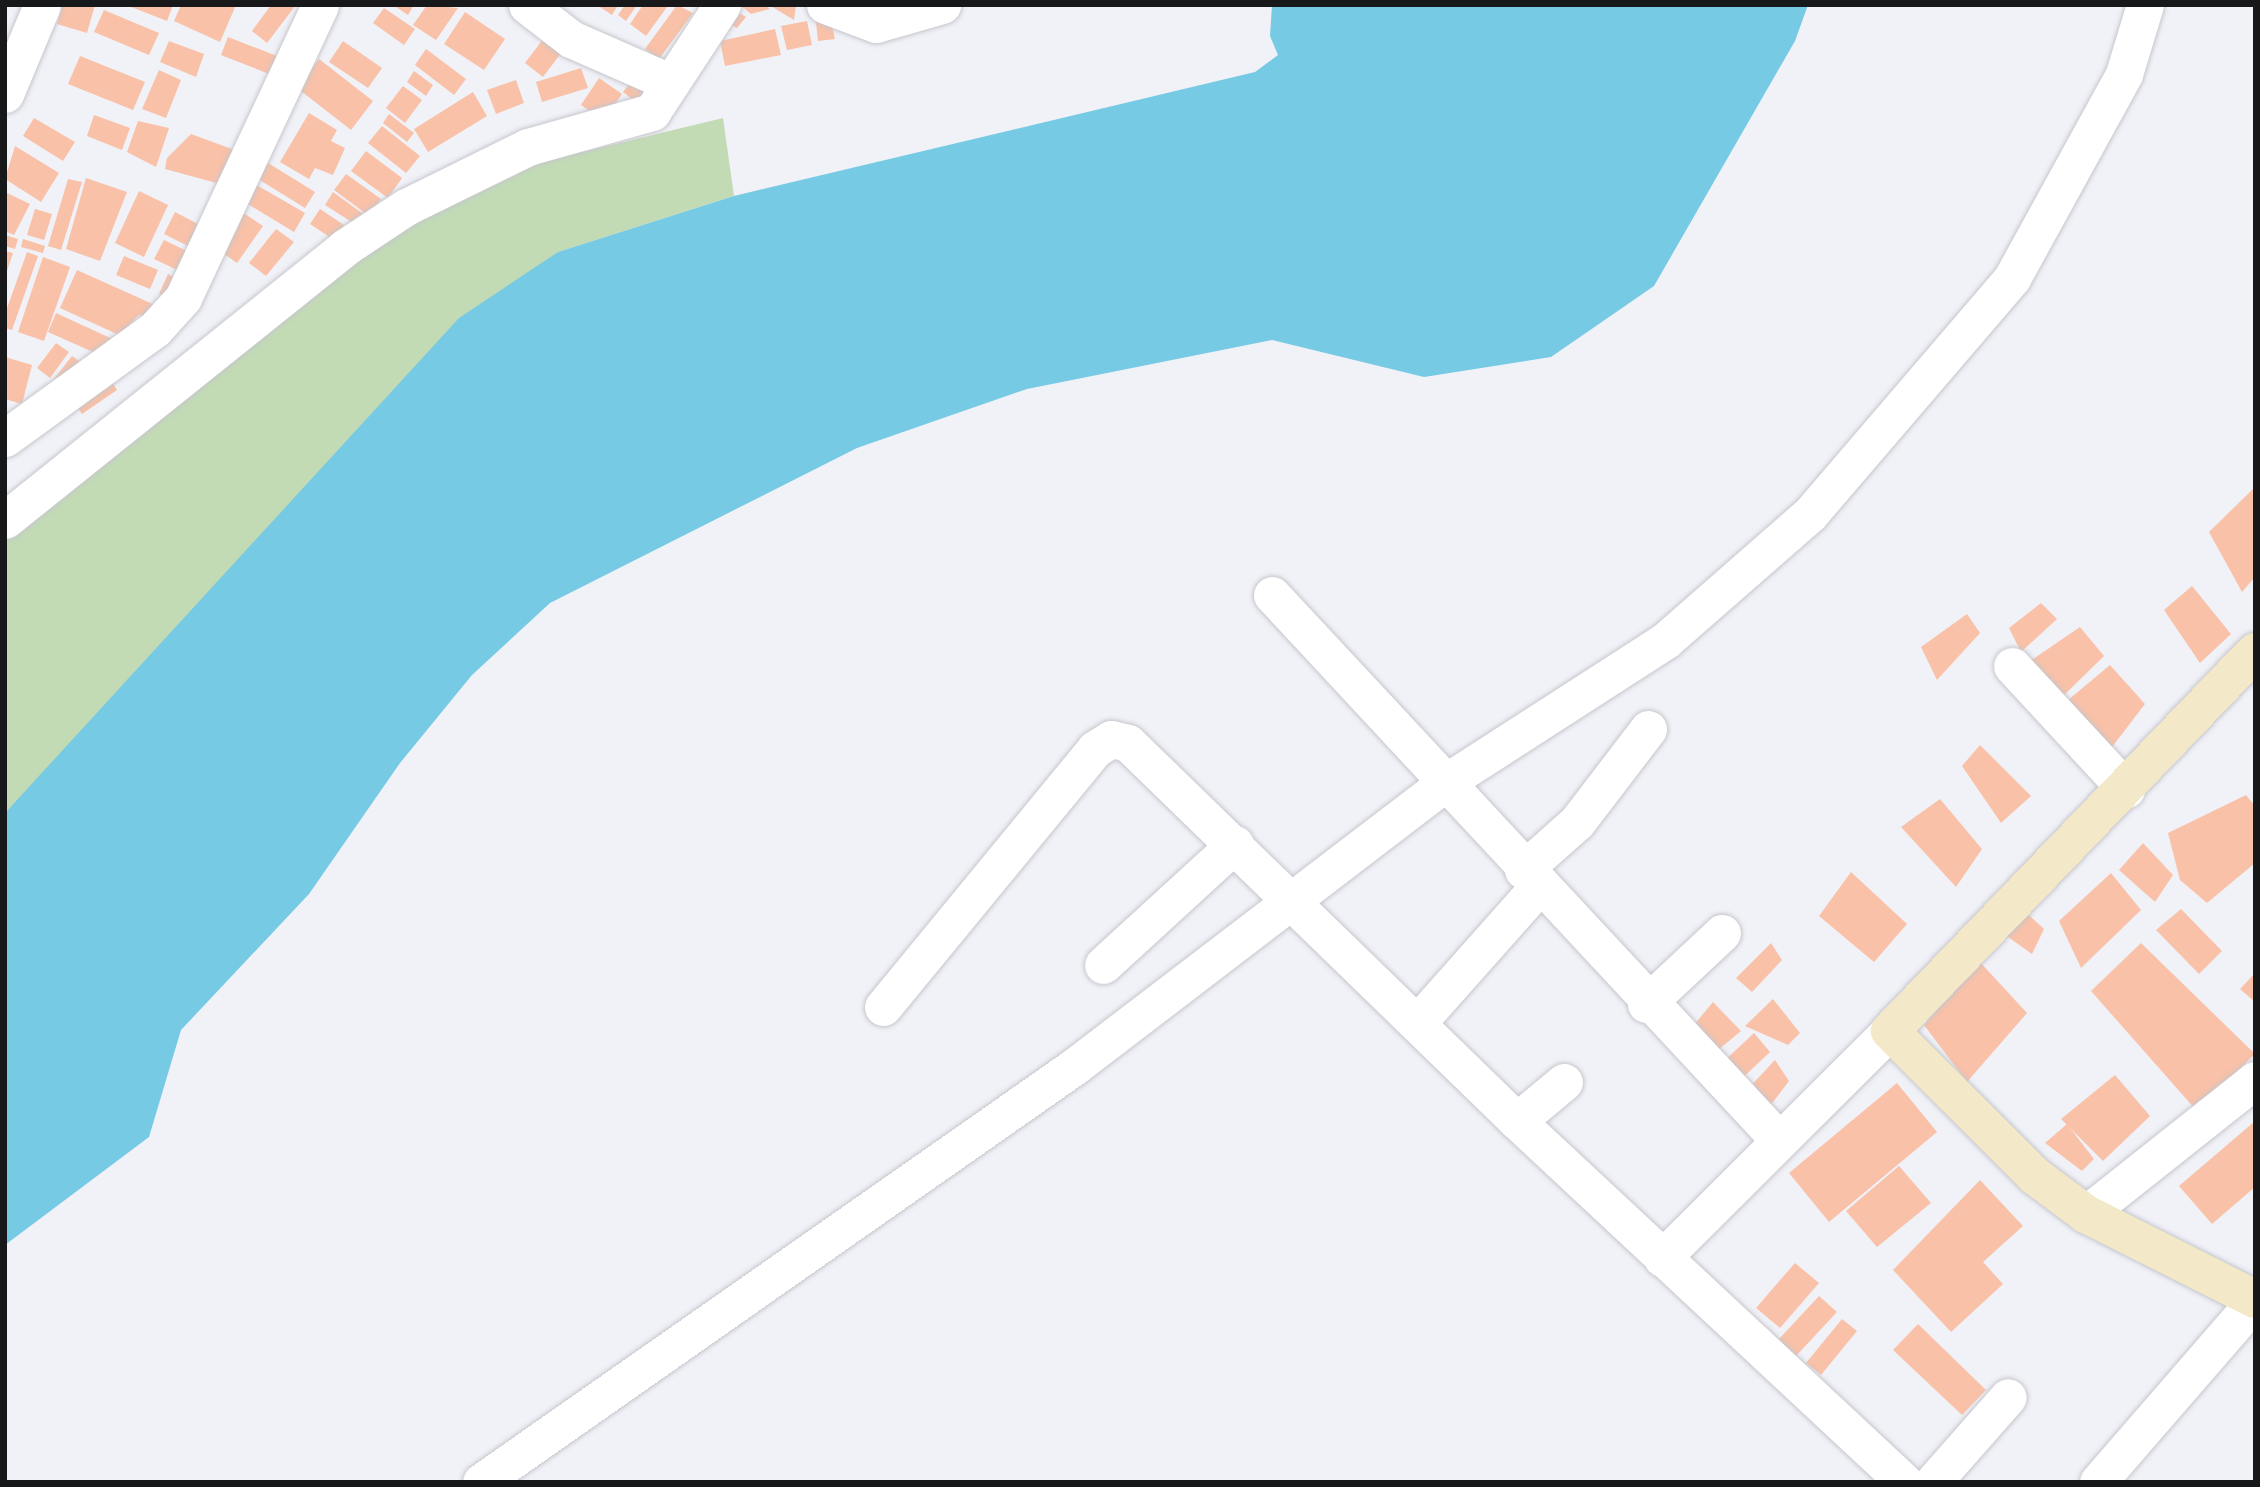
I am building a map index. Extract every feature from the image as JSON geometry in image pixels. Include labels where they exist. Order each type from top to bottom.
[{"type":"street","points":[[5,94],[42,5]]},
{"type":"street","points":[[5,438],[155,329],[183,298],[320,5]]},
{"type":"street","points":[[527,5],[571,39],[671,83]]},
{"type":"street","points":[[5,520],[344,248],[406,207],[527,147],[652,112],[722,5]]},
{"type":"street","points":[[825,5],[876,24],[933,7]]},
{"type":"street","points":[[481,1482],[1075,1066],[1290,898],[1446,782],[1666,640],[1819,504],[2012,278],[2124,74],[2145,5]]},
{"type":"street","points":[[1272,595],[1446,782],[1646,1004],[1778,1139]]},
{"type":"street","points":[[1662,1258],[1778,1139],[1890,1031],[2126,789],[2255,652]]},
{"type":"street","points":[[2011,666],[2126,789]]},
{"type":"street","points":[[1419,1021],[1648,729]]},
{"type":"street","points":[[883,1007],[1095,749],[1111,739],[1128,743],[1419,1021],[1517,1121],[1904,1482]]},
{"type":"street","points":[[1103,965],[1235,844]]},
{"type":"street","points":[[1646,1004],[1722,933]]},
{"type":"street","points":[[1890,1031],[2035,1176],[2086,1214],[2255,1300],[2098,1482]]},
{"type":"street","points":[[2086,1214],[2255,1080]]},
{"type":"street","points":[[1517,1121],[1564,1082]]},
{"type":"street","points":[[1933,1482],[2008,1397]]},
{"type":"green space","points":[[723,118],[734,196],[558,252],[5,813],[5,538],[347,254],[545,161]]},
{"type":"water","points":[[1272,5],[1808,5],[1795,41],[1654,286],[1551,357],[1424,377],[1272,340],[1027,389],[857,448],[550,603],[472,675],[400,763],[309,894],[181,1030],[149,1137],[5,1245],[5,813],[459,318],[558,252],[734,196],[1255,72],[1278,55],[1270,36]]},
{"type":"building","points":[[62,5],[95,5],[87,33],[57,24]]},
{"type":"building","points":[[126,5],[173,5],[167,21]]},
{"type":"building","points":[[181,5],[236,5],[220,42],[174,21]]},
{"type":"building","points":[[271,5],[296,5],[267,43],[252,31]]},
{"type":"building","points":[[393,5],[414,5],[408,15]]},
{"type":"building","points":[[427,5],[458,8],[436,40],[413,25]]},
{"type":"building","points":[[597,5],[618,5],[612,15]]},
{"type":"building","points":[[625,5],[637,5],[626,21],[618,15]]},
{"type":"building","points":[[643,5],[667,7],[646,36],[630,24]]},
{"type":"building","points":[[677,5],[693,13],[659,59],[645,49]]},
{"type":"building","points":[[740,5],[764,5],[770,9],[751,14]]},
{"type":"building","points":[[769,5],[796,5],[794,20]]},
{"type":"building","points":[[814,5],[829,12],[835,39],[818,41]]},
{"type":"building","points":[[730,7],[746,17],[737,28],[721,20]]},
{"type":"building","points":[[384,8],[415,29],[404,45],[373,23]]},
{"type":"building","points":[[104,10],[159,33],[149,55],[94,32]]},
{"type":"building","points":[[465,12],[505,39],[484,70],[444,44]]},
{"type":"building","points":[[807,21],[812,45],[787,50],[781,26]]},
{"type":"building","points":[[775,29],[781,55],[725,66],[720,41]]},
{"type":"building","points":[[550,30],[568,44],[543,77],[525,63]]},
{"type":"building","points":[[228,37],[282,58],[274,76],[221,55]]},
{"type":"building","points":[[169,41],[204,54],[196,77],[160,62]]},
{"type":"building","points":[[343,41],[382,68],[368,88],[329,62]]},
{"type":"building","points":[[426,49],[466,79],[454,95],[415,65]]},
{"type":"building","points":[[80,56],[145,82],[133,110],[68,84]]},
{"type":"building","points":[[319,59],[373,101],[351,130],[297,88]]},
{"type":"building","points":[[581,68],[588,88],[542,102],[536,82]]},
{"type":"building","points":[[159,70],[181,80],[166,118],[142,109]]},
{"type":"building","points":[[414,71],[433,85],[426,96],[407,82]]},
{"type":"building","points":[[637,74],[652,85],[637,103],[623,92]]},
{"type":"building","points":[[599,78],[622,94],[604,121],[581,105]]},
{"type":"building","points":[[516,80],[524,103],[496,114],[487,90]]},
{"type":"building","points":[[403,86],[422,100],[405,123],[386,108]]},
{"type":"building","points":[[473,92],[487,116],[428,152],[414,129]]},
{"type":"building","points":[[309,113],[337,130],[331,141],[345,148],[333,175],[315,168],[309,179],[280,162]]},
{"type":"building","points":[[389,114],[414,133],[407,142],[383,123]]},
{"type":"building","points":[[94,115],[130,128],[122,150],[87,136]]},
{"type":"building","points":[[34,118],[75,142],[63,161],[23,136]]},
{"type":"building","points":[[138,121],[169,128],[156,167],[127,152]]},
{"type":"building","points":[[382,126],[420,156],[406,173],[368,143]]},
{"type":"building","points":[[191,134],[240,152],[224,185],[165,169],[167,158]]},
{"type":"building","points":[[15,146],[59,173],[41,202],[5,179]]},
{"type":"building","points":[[366,151],[402,178],[388,198],[351,171]]},
{"type":"building","points":[[260,158],[315,192],[305,208],[250,174]]},
{"type":"building","points":[[346,174],[381,199],[369,216],[334,190]]},
{"type":"building","points":[[86,178],[127,192],[100,261],[66,249]]},
{"type":"building","points":[[68,179],[82,182],[61,250],[48,246]]},
{"type":"building","points":[[248,180],[305,213],[294,232],[238,198]]},
{"type":"building","points":[[139,191],[168,205],[144,257],[115,243]]},
{"type":"building","points":[[5,192],[30,204],[14,235],[5,231]]},
{"type":"building","points":[[333,192],[366,216],[358,226],[325,205]]},
{"type":"building","points":[[35,209],[52,214],[44,240],[27,235]]},
{"type":"building","points":[[320,209],[344,225],[334,240],[310,224]]},
{"type":"building","points":[[175,212],[213,232],[202,253],[164,234]]},
{"type":"building","points":[[242,212],[263,226],[237,263],[217,249]]},
{"type":"building","points":[[276,229],[294,242],[266,276],[249,263]]},
{"type":"building","points":[[5,235],[18,239],[15,249],[5,246]]},
{"type":"building","points":[[23,239],[45,246],[43,253],[21,247]]},
{"type":"building","points":[[164,240],[197,256],[188,275],[154,259]]},
{"type":"building","points":[[5,251],[13,253],[6,274],[5,274]]},
{"type":"building","points":[[27,252],[38,256],[12,330],[5,328],[5,314]]},
{"type":"building","points":[[124,256],[158,270],[150,289],[116,275]]},
{"type":"building","points":[[43,257],[70,267],[44,341],[18,332]]},
{"type":"building","points":[[77,270],[166,310],[160,322],[139,315],[119,335],[60,308]]},
{"type":"building","points":[[168,274],[186,284],[175,302],[159,294]]},
{"type":"building","points":[[56,313],[119,342],[111,360],[48,332]]},
{"type":"building","points":[[56,343],[69,352],[50,378],[37,368]]},
{"type":"building","points":[[72,356],[86,366],[54,379]]},
{"type":"building","points":[[5,357],[32,365],[22,404],[5,399]]},
{"type":"building","points":[[105,371],[117,390],[82,414],[70,396]]},
{"type":"building","points":[[2255,487],[2255,577],[2242,592],[2209,532]]},
{"type":"building","points":[[2192,586],[2231,634],[2200,663],[2164,610]]},
{"type":"building","points":[[2041,603],[2057,619],[2021,652],[2009,628]]},
{"type":"building","points":[[1967,614],[1980,633],[1937,680],[1921,647]]},
{"type":"building","points":[[2080,627],[2104,656],[2058,701],[2030,661]]},
{"type":"building","points":[[2110,665],[2145,704],[2109,751],[2061,706]]},
{"type":"building","points":[[1980,745],[2031,796],[2001,823],[1962,766]]},
{"type":"building","points":[[2246,795],[2255,806],[2255,863],[2207,903],[2180,880],[2168,833]]},
{"type":"building","points":[[1940,799],[1982,849],[1956,887],[1901,827]]},
{"type":"building","points":[[2143,843],[2173,875],[2155,902],[2119,870]]},
{"type":"building","points":[[1851,872],[1907,924],[1874,962],[1819,916]]},
{"type":"building","points":[[2111,873],[2141,910],[2081,968],[2059,921]]},
{"type":"building","points":[[2017,904],[2044,929],[2032,954],[1994,927]]},
{"type":"building","points":[[2181,909],[2222,951],[2199,974],[2156,930]]},
{"type":"building","points":[[1771,943],[1782,960],[1752,992],[1736,978]]},
{"type":"building","points":[[2141,943],[2255,1054],[2196,1110],[2091,991]]},
{"type":"building","points":[[1979,961],[2027,1013],[1967,1082],[1924,1025]]},
{"type":"building","points":[[2255,973],[2255,1002],[2240,989]]},
{"type":"building","points":[[1773,999],[1800,1033],[1788,1045],[1745,1026]]},
{"type":"building","points":[[1713,1002],[1741,1031],[1712,1055],[1689,1031]]},
{"type":"building","points":[[1754,1033],[1770,1052],[1735,1085],[1722,1063]]},
{"type":"building","points":[[1775,1060],[1789,1081],[1767,1110],[1747,1090]]},
{"type":"building","points":[[2115,1075],[2150,1116],[2103,1161],[2061,1119]]},
{"type":"building","points":[[1897,1083],[1937,1132],[1829,1222],[1789,1173]]},
{"type":"building","points":[[2255,1121],[2255,1187],[2212,1224],[2179,1186]]},
{"type":"building","points":[[2067,1124],[2094,1159],[2082,1171],[2045,1143]]},
{"type":"building","points":[[1899,1166],[1931,1203],[1877,1247],[1846,1211]]},
{"type":"building","points":[[1980,1180],[2023,1226],[1983,1262],[2003,1284],[1951,1332],[1893,1270]]},
{"type":"building","points":[[1795,1263],[1819,1283],[1780,1328],[1756,1308]]},
{"type":"building","points":[[1819,1296],[1837,1312],[1796,1356],[1779,1339]]},
{"type":"building","points":[[1842,1319],[1857,1331],[1821,1375],[1806,1363]]},
{"type":"building","points":[[1918,1324],[1986,1390],[1962,1415],[1893,1350]]}]
